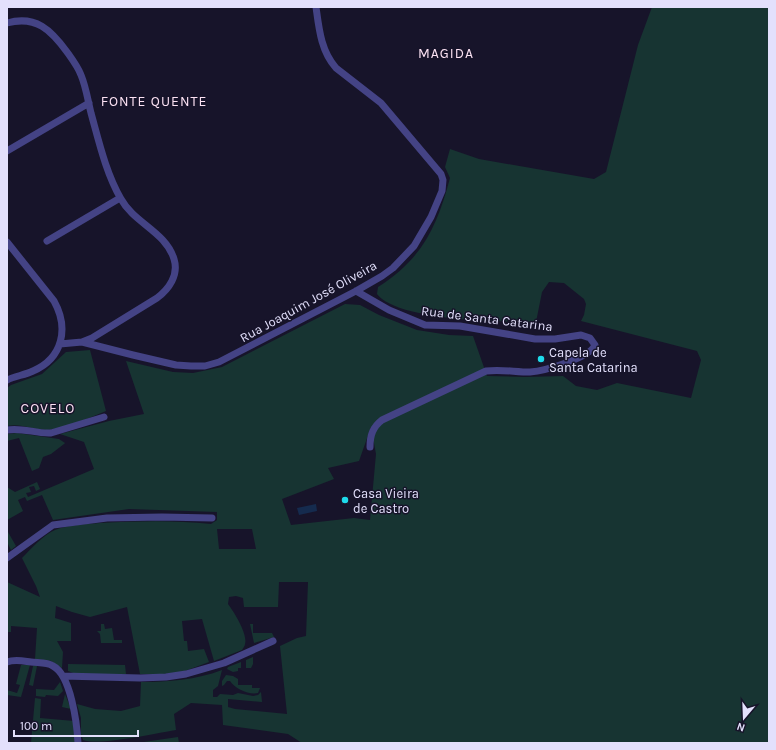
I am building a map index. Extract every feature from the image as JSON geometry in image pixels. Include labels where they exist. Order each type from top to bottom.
[{"type":"street","name":"Rua Joaquim José Oliveira","points":[[82,342],[176,364],[205,366],[219,362],[232,357],[382,276],[393,268],[414,246],[424,231],[441,197],[443,180],[436,167],[388,110],[331,63],[320,33],[316,7]]},
{"type":"street","points":[[7,23],[26,20],[36,23],[52,34],[75,63],[81,75],[101,149],[120,198],[132,213],[164,242],[171,251],[174,259],[175,274],[167,290],[157,298],[101,333],[82,342],[60,344]]},
{"type":"street","points":[[7,151],[89,103]]},
{"type":"street","points":[[47,241],[120,198]]},
{"type":"street","points":[[7,242],[54,301],[59,310],[62,329],[60,344],[52,357],[33,371],[7,380]]},
{"type":"street","name":"Rua de Santa Catarina","points":[[356,291],[389,310],[425,324],[460,326],[535,338],[555,339],[580,336],[590,338],[595,345],[590,351],[580,357],[540,370],[529,372],[497,370],[486,371],[382,420],[376,425],[372,432],[370,447]]},
{"type":"street","points":[[7,430],[17,429],[51,433],[104,417]]},
{"type":"street","points":[[7,558],[53,525],[106,518],[212,518]]},
{"type":"street","points":[[63,676],[140,678],[166,677],[186,674],[224,663],[273,641]]},
{"type":"street","points":[[7,662],[16,660],[48,664],[56,668],[63,676],[74,711],[78,743]]},
{"type":"green space","points":[[652,7],[769,7],[769,743],[302,743],[288,734],[223,725],[222,705],[191,703],[174,714],[176,730],[115,740],[83,740],[81,734],[81,718],[77,704],[95,709],[121,711],[140,706],[141,682],[182,680],[222,670],[218,686],[213,690],[213,697],[217,697],[220,694],[233,695],[238,693],[253,696],[258,695],[261,692],[262,702],[228,699],[228,707],[287,714],[280,646],[297,638],[306,636],[308,582],[279,582],[278,607],[244,607],[243,598],[236,596],[229,597],[228,604],[243,629],[245,645],[242,650],[214,661],[202,619],[182,621],[184,641],[187,641],[188,651],[204,649],[209,662],[185,671],[174,673],[140,674],[127,607],[90,617],[56,606],[55,618],[71,623],[71,641],[57,641],[63,652],[62,668],[51,661],[35,659],[37,628],[11,626],[11,632],[7,632],[7,582],[40,597],[22,558],[37,542],[51,532],[65,527],[100,523],[156,521],[211,524],[217,520],[217,512],[129,509],[53,520],[42,495],[27,501],[25,497],[18,500],[23,511],[7,520],[7,487],[15,492],[37,482],[40,489],[36,491],[34,486],[29,487],[31,492],[26,493],[28,497],[94,469],[84,442],[60,434],[109,421],[144,414],[126,361],[173,372],[193,373],[222,367],[345,304],[360,305],[379,315],[417,330],[449,335],[473,336],[487,376],[563,376],[576,386],[597,390],[617,383],[691,398],[701,360],[697,351],[581,321],[586,304],[584,299],[564,283],[549,282],[542,292],[536,322],[476,320],[428,315],[406,310],[388,303],[377,294],[378,287],[406,265],[417,253],[433,227],[450,178],[445,167],[450,149],[479,159],[594,179],[606,172],[638,45]],"holes":[[[371,427],[376,454],[370,520],[354,518],[291,525],[282,499],[334,479],[328,468],[359,461]],[[217,529],[252,529],[256,549],[219,549]]]},
{"type":"green space","points":[[90,350],[106,411],[61,428],[42,430],[17,425],[7,426],[7,388],[11,385],[42,374],[66,352]]},
{"type":"green space","points":[[17,433],[59,439],[65,443],[51,454],[43,457],[39,468],[32,471],[19,438],[7,441],[7,434]]},
{"type":"green space","points":[[8,532],[16,546],[11,550],[7,542]]},
{"type":"green space","points":[[101,624],[104,624],[105,629],[112,628],[114,640],[122,640],[122,643],[101,643],[100,634],[97,631],[101,631]]},
{"type":"green space","points":[[250,624],[253,624],[253,633],[272,633],[274,637],[254,643]]},
{"type":"green space","points":[[253,657],[253,664],[251,668],[246,668],[246,660]]},
{"type":"green space","points":[[241,662],[241,668],[238,668],[238,671],[233,672],[227,669],[228,667]]},
{"type":"green space","points":[[68,664],[125,665],[126,674],[76,674],[68,671]]},
{"type":"green space","points":[[21,665],[30,665],[21,697],[7,695],[7,690],[17,693],[20,685],[16,684]]},
{"type":"green space","points":[[33,666],[37,666],[33,686],[29,685]]},
{"type":"green space","points":[[226,675],[233,676],[238,679],[238,685],[252,685],[252,688],[260,688],[258,693],[242,691],[235,687],[230,681],[227,681],[222,686],[222,681]]},
{"type":"green space","points":[[60,682],[63,691],[58,696],[36,696],[36,689],[54,690]]},
{"type":"green space","points":[[65,694],[71,709],[62,707]]},
{"type":"green space","points":[[35,698],[41,699],[40,718],[74,721],[75,743],[31,743]]},
{"type":"green space","points":[[178,737],[179,743],[137,743]]},
{"type":"water","points":[[316,504],[317,511],[299,515],[297,508]]},
{"type":"place","name":"Capela de Santa Catarina","points":[[541,359]]},
{"type":"place","name":"Casa Vieira de Castro","points":[[345,500]]},
{"type":"district","name":"MAGIDA","points":[[446,53]]},
{"type":"district","name":"FONTE QUENTE","points":[[154,101]]},
{"type":"district","name":"COVELO","points":[[48,408]]}]
